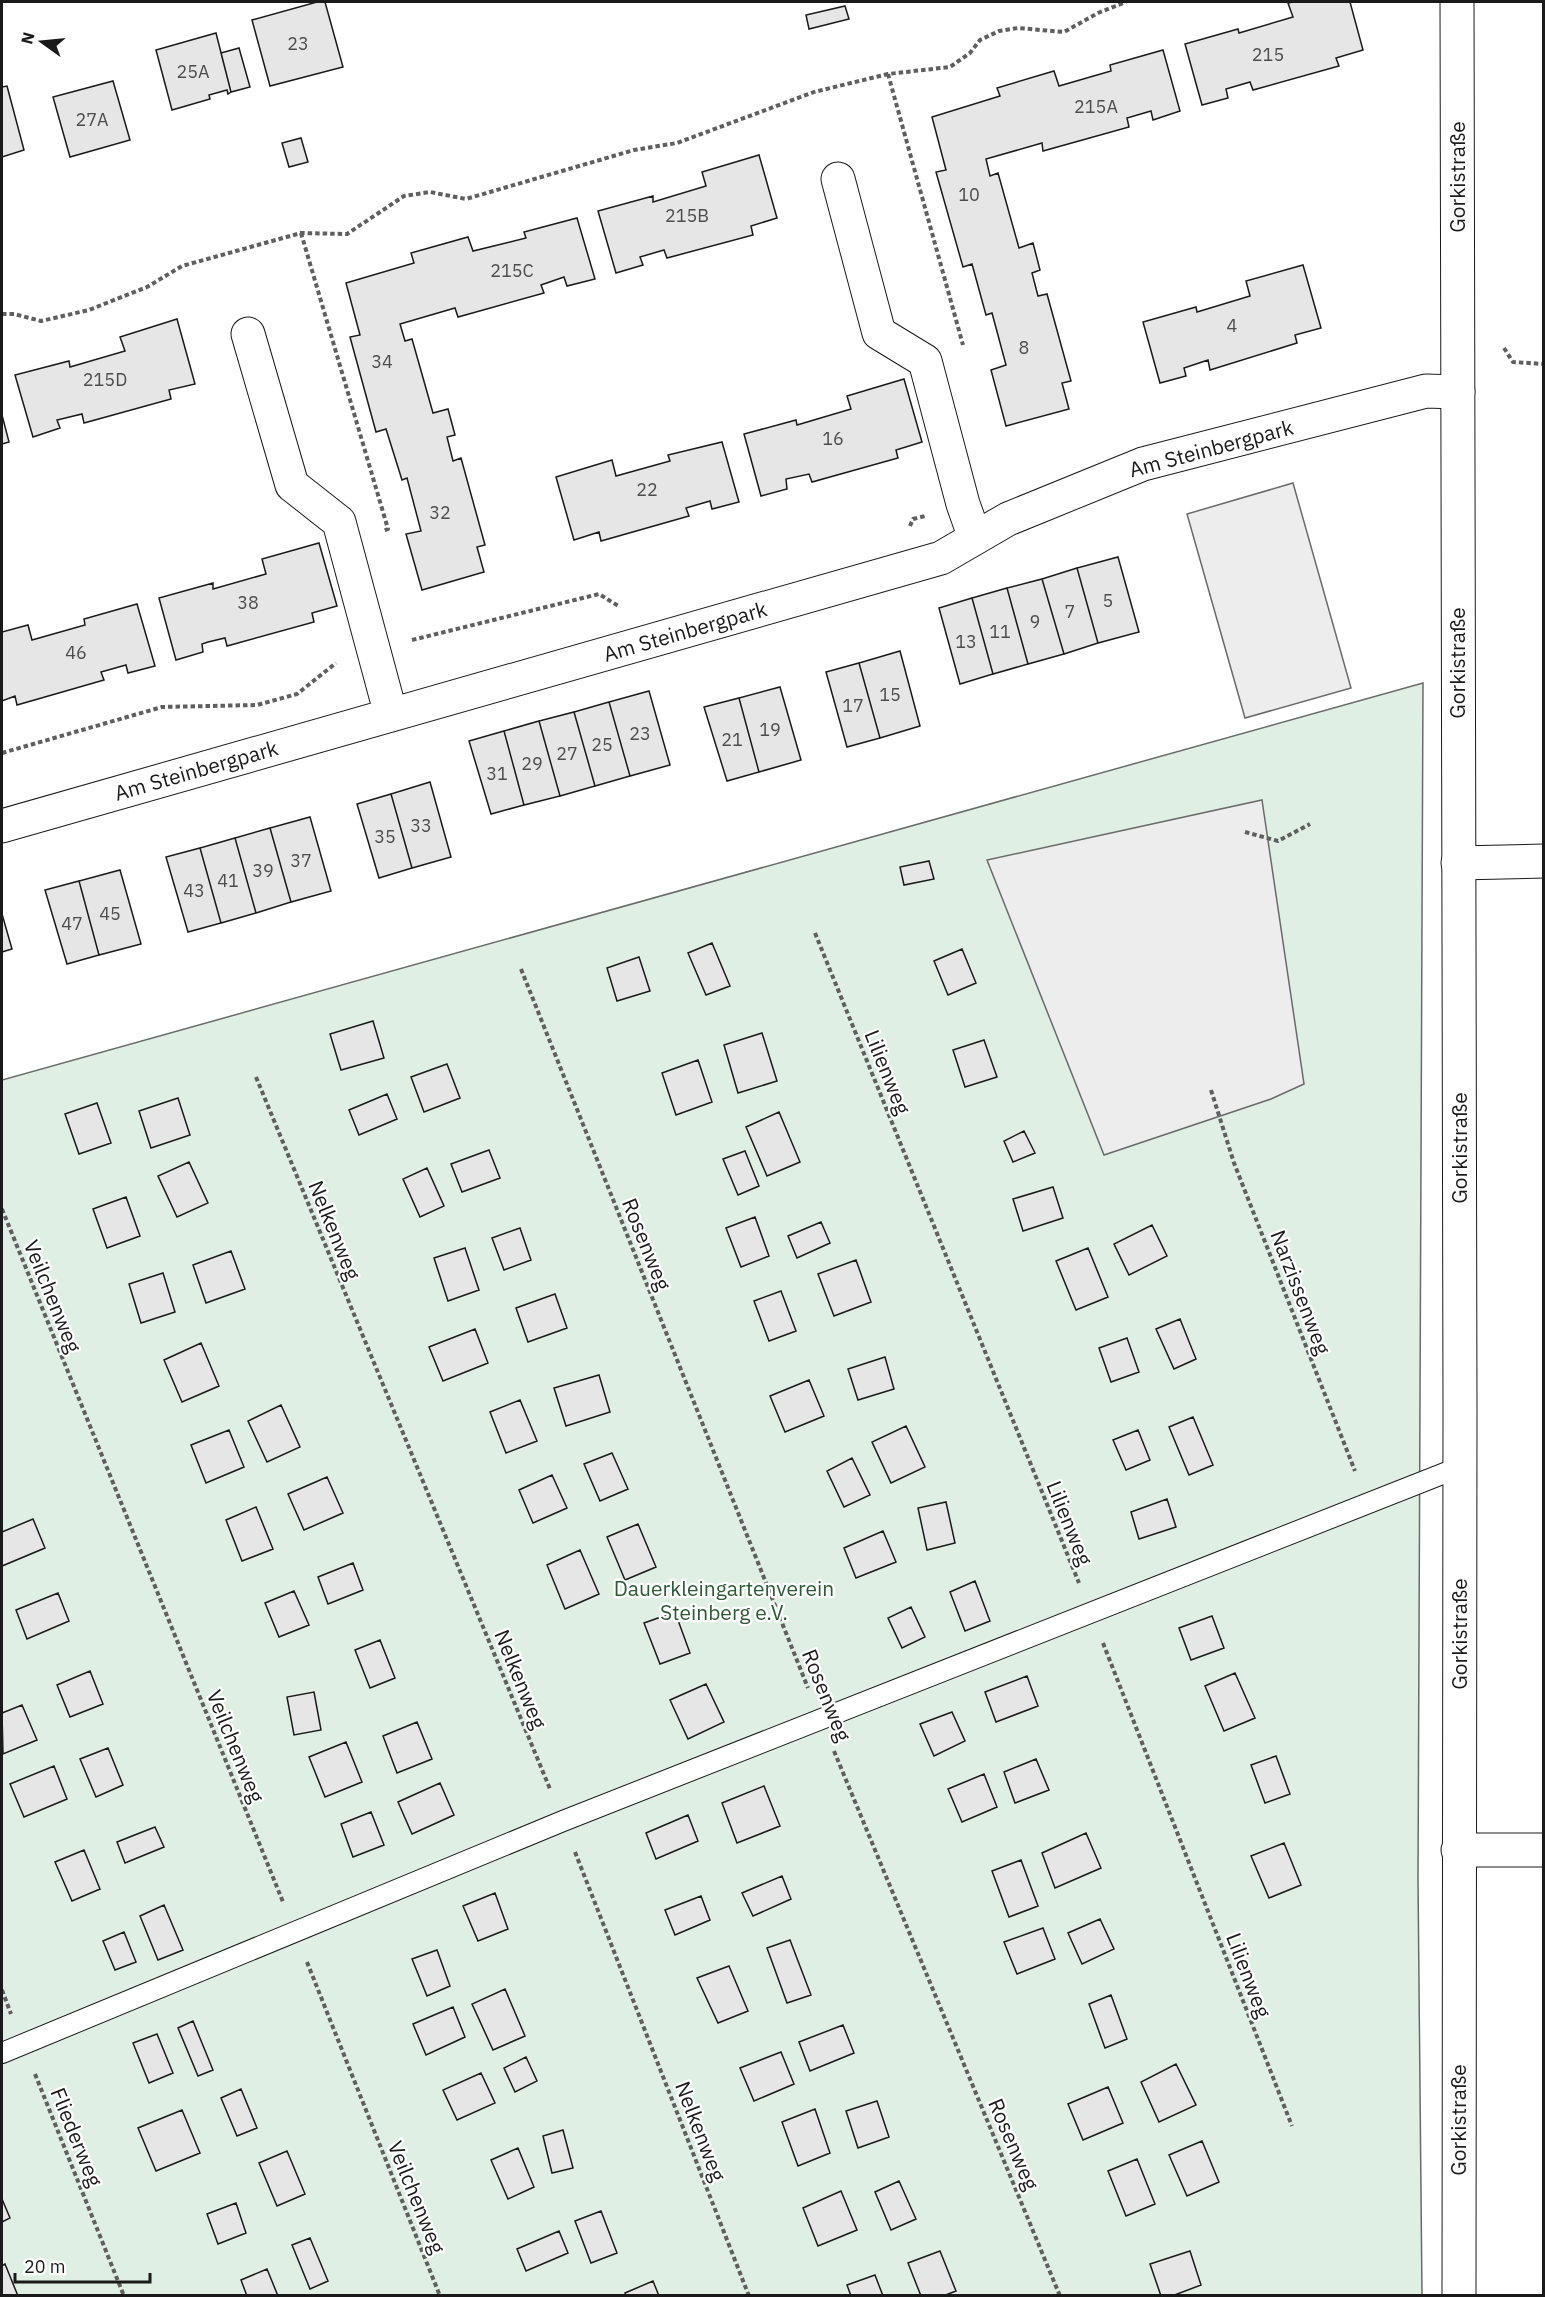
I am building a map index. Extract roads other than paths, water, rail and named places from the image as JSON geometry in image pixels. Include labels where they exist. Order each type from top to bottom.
[{"type":"street","name":"Gorkistraße","points":[[1457,2],[1459,2295]]},
{"type":"street","points":[[838,179],[879,333],[925,361],[963,504],[975,538]]},
{"type":"street","points":[[248,334],[292,485],[339,522],[391,716]]},
{"type":"street","name":"Am Steinbergpark","points":[[2,826],[941,558],[1008,519],[1143,464],[1426,391],[1458,392]]},
{"type":"street","points":[[1458,863],[1544,861]]},
{"type":"street","points":[[1458,1850],[1544,1850]]},
{"type":"lane","points":[[2,2053],[563,1821],[1460,1467]]},
{"type":"park label","name":"Dauerkleingartenverein Steinberg e.V.","points":[[724,1600]]}]
